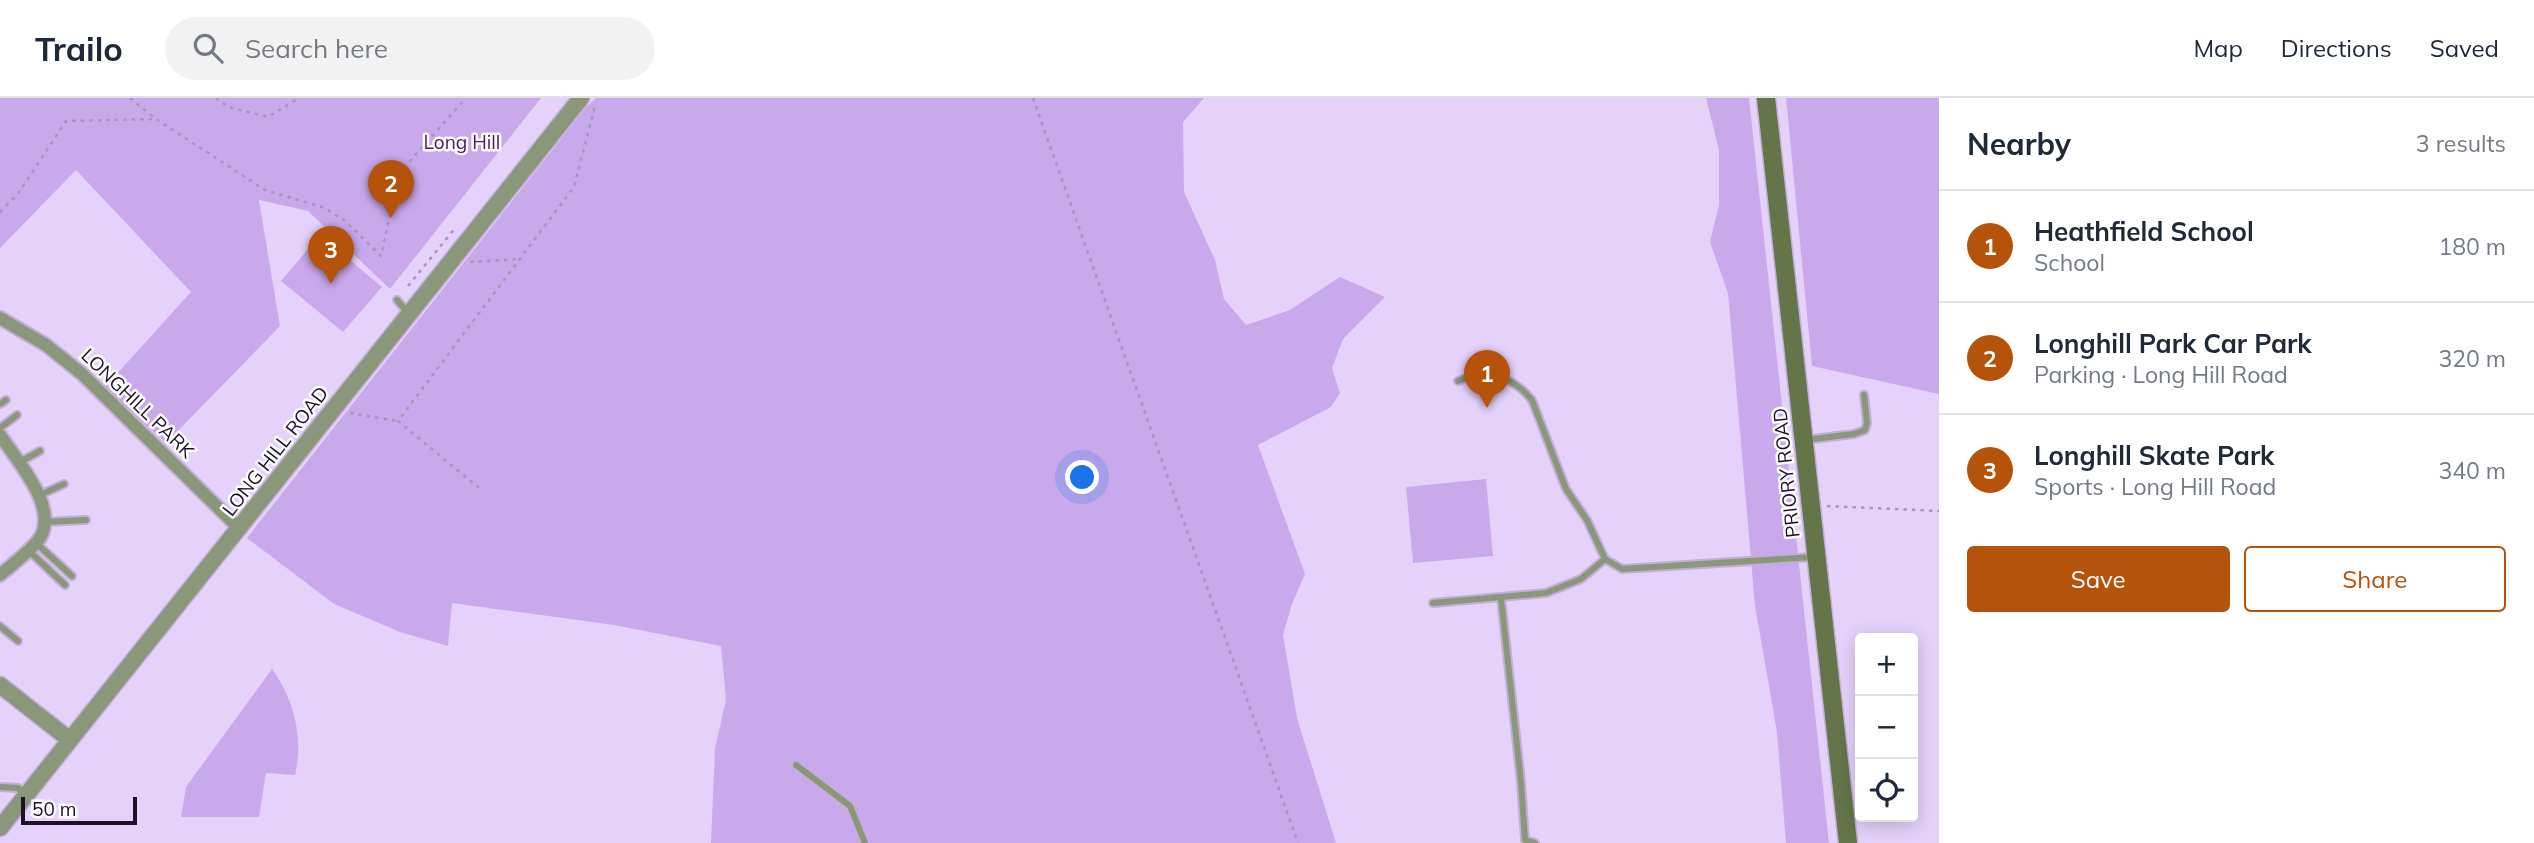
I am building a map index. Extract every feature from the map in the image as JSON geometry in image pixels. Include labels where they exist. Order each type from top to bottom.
[{"type":"main road","name":"PRIORY ROAD","points":[[1766,98],[1848,843]]},
{"type":"street","name":"LONG HILL ROAD","points":[[0,828],[450,263],[589,99]]},
{"type":"street","name":"LONGHILL PARK","points":[[0,318],[46,345],[82,374],[240,529]]},
{"type":"street","points":[[0,435],[40,495],[44,523],[32,546],[0,575]]},
{"type":"street","points":[[0,685],[70,740]]},
{"type":"lane","points":[[397,300],[409,314]]},
{"type":"lane","points":[[1458,381],[1495,374],[1522,388],[1532,400],[1566,489],[1587,520],[1605,559],[1622,569],[1816,557]]},
{"type":"lane","points":[[1803,440],[1854,434],[1865,430],[1867,423],[1864,396]]},
{"type":"lane","points":[[0,428],[17,415]]},
{"type":"lane","points":[[18,463],[40,451]]},
{"type":"lane","points":[[40,495],[64,484]]},
{"type":"lane","points":[[44,523],[86,520]]},
{"type":"lane","points":[[32,546],[72,576]]},
{"type":"lane","points":[[32,546],[65,585]]},
{"type":"lane","points":[[1433,603],[1546,593],[1581,579],[1605,559]]},
{"type":"lane","points":[[1501,598],[1525,840],[1535,843]]},
{"type":"lane","points":[[0,626],[18,641]]},
{"type":"lane","points":[[796,765],[850,806],[865,843]]},
{"type":"lane","points":[[0,787],[18,788],[27,795]]},
{"type":"path","points":[[130,98],[156,119],[265,190],[325,208],[344,219],[381,256],[397,183],[409,162],[466,98]]},
{"type":"path","points":[[216,98],[228,107],[268,117],[299,98]]},
{"type":"path","points":[[1033,98],[1298,843]]},
{"type":"path","points":[[398,421],[574,187],[589,99]]},
{"type":"path","points":[[0,212],[18,194],[66,121],[156,119]]},
{"type":"path","points":[[450,263],[520,259]]},
{"type":"path","points":[[333,410],[398,421],[479,488]]},
{"type":"path","points":[[1810,505],[1939,511]]},
{"type":"green space","name":"Long Hill","points":[[0,98],[541,98],[390,289],[308,211],[259,200],[280,326],[166,443],[104,388],[191,292],[76,170],[0,248]]},
{"type":"green space","points":[[596,98],[1204,98],[1183,122],[1184,192],[1215,260],[1224,299],[1246,325],[1290,310],[1340,277],[1385,297],[1343,339],[1332,368],[1340,393],[1331,407],[1258,445],[1305,574],[1283,635],[1297,718],[1336,843],[711,843],[715,748],[726,700],[721,646],[614,625],[452,603],[448,646],[400,632],[334,604],[247,538],[586,107]]},
{"type":"green space","points":[[1706,98],[1749,98],[1829,843],[1786,843],[1777,732],[1755,606],[1728,293],[1710,242],[1719,205],[1719,150]]},
{"type":"green space","points":[[1786,98],[1939,98],[1939,394],[1812,366]]},
{"type":"green space","points":[[320,235],[382,287],[343,332],[281,281]]},
{"type":"green space","points":[[1486,479],[1493,556],[1413,563],[1406,487]]},
{"type":"green space","points":[[272,669],[286,693],[295,720],[298,747],[295,775],[266,773],[259,817],[181,817],[186,787]]},
{"type":"place","name":"Longhill Park Car Park","points":[[391,218]]},
{"type":"place","name":"Longhill Skate Park","points":[[331,284]]},
{"type":"place","name":"Heathfield School","points":[[1487,408]]}]
